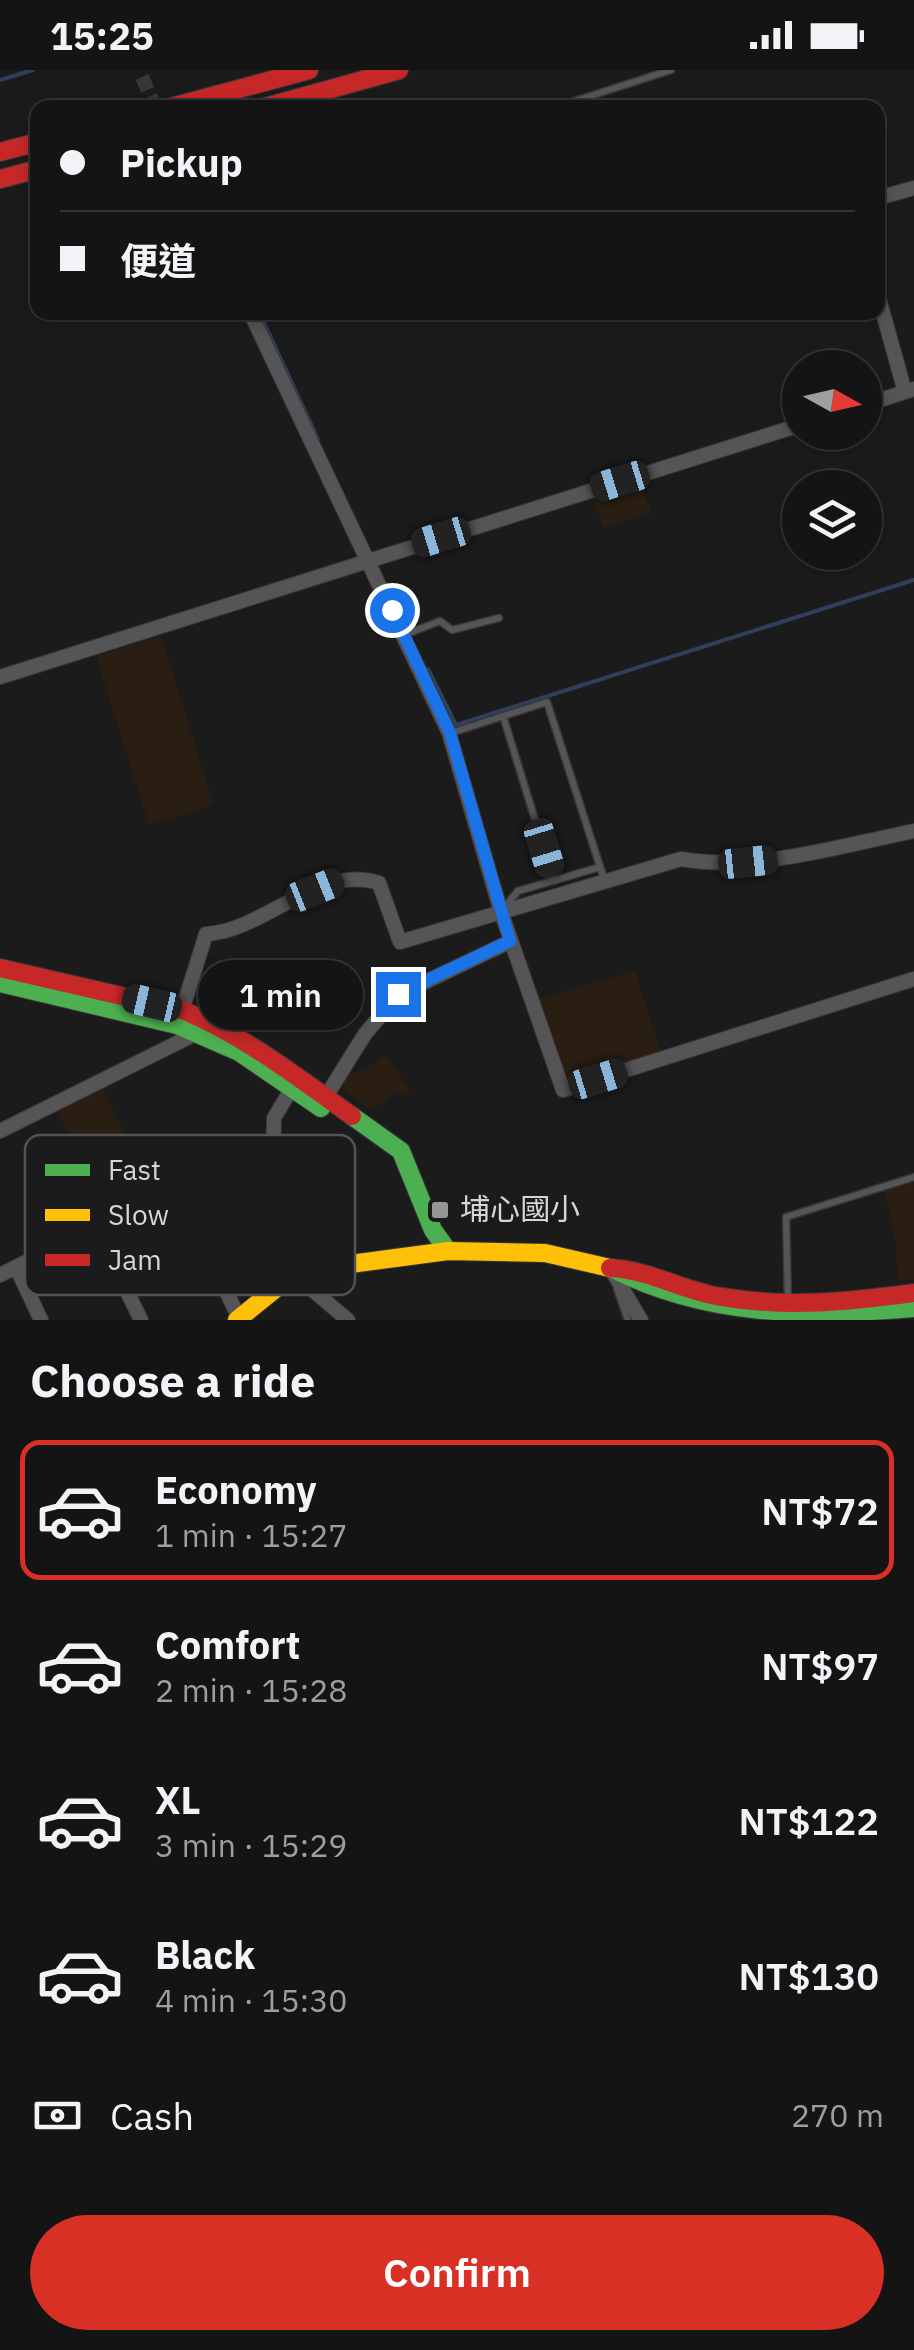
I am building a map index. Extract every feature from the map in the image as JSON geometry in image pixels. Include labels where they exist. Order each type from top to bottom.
[{"type":"main road","points":[[198,100],[309,70]]},
{"type":"main road","points":[[291,100],[400,70]]},
{"type":"main road","points":[[0,152],[30,144]]},
{"type":"main road","points":[[0,179],[30,171]]},
{"type":"main road","points":[[0,968],[240,1036],[295,1083],[401,1151],[415,1176],[430,1226],[448,1250]]},
{"type":"main road","points":[[0,982],[180,1017]]},
{"type":"main road","points":[[322,1102],[415,1176]]},
{"type":"main road","points":[[355,1262],[448,1250],[545,1253],[611,1268],[635,1269],[718,1297],[789,1311],[914,1308]]},
{"type":"main road","points":[[789,1311],[914,1293]]},
{"type":"main road","points":[[238,1319],[268,1295]]},
{"type":"street","points":[[885,196],[914,188]]},
{"type":"street","points":[[882,400],[909,391],[885,317]]},
{"type":"street","points":[[254,320],[450,733],[510,941],[563,1090],[914,980]]},
{"type":"street","points":[[0,677],[782,431]]},
{"type":"street","points":[[180,1017],[206,934],[236,930],[295,898],[336,882],[368,879],[379,883],[400,942],[501,912],[602,874],[681,858],[726,864],[770,860],[914,831]]},
{"type":"street","points":[[322,1102],[365,1034],[398,994],[510,941]]},
{"type":"street","points":[[0,1131],[201,1026]]},
{"type":"street","points":[[274,1135],[274,1118],[295,1083]]},
{"type":"street","points":[[0,1275],[25,1264]]},
{"type":"street","points":[[16,1268],[25,1287]]},
{"type":"street","points":[[611,1268],[641,1320]]},
{"type":"street","points":[[29,1295],[41,1320]]},
{"type":"street","points":[[129,1295],[141,1320]]},
{"type":"street","points":[[227,1295],[238,1319]]},
{"type":"street","points":[[318,1295],[348,1320]]},
{"type":"lane","points":[[578,100],[671,70]]},
{"type":"lane","points":[[404,635],[440,621],[452,630],[499,618]]},
{"type":"lane","points":[[450,733],[548,702],[602,874],[554,880],[518,891],[501,912]]},
{"type":"lane","points":[[502,716],[554,880]]},
{"type":"lane","points":[[789,1311],[786,1217],[914,1177]]},
{"type":"lane","points":[[611,1268],[628,1320]]},
{"type":"shaded area","points":[[641,482],[651,513],[603,528],[593,498]]},
{"type":"shaded area","points":[[161,636],[214,805],[149,825],[96,656]]},
{"type":"shaded area","points":[[635,971],[661,1053],[567,1085],[540,998]]},
{"type":"shaded area","points":[[386,1055],[410,1090],[402,1096],[398,1091],[371,1110],[334,1083],[344,1074],[364,1070]]},
{"type":"shaded area","points":[[102,1087],[125,1135],[69,1135],[57,1111]]},
{"type":"shaded area","points":[[914,1182],[914,1280],[898,1281],[895,1237],[884,1191]]},
{"type":"waterway","points":[[0,80],[33,70]]},
{"type":"waterway","points":[[263,320],[318,439]]},
{"type":"waterway","points":[[428,669],[456,725],[914,580]]},
{"type":"tunnel","points":[[142,77],[152,100]]},
{"type":"traffic: fast","points":[[0,983],[177,1025],[239,1052],[321,1108]]},
{"type":"traffic: fast","points":[[352,1116],[401,1151],[433,1230],[448,1251]]},
{"type":"traffic: fast","points":[[611,1268],[647,1284],[721,1305],[797,1312],[914,1308]]},
{"type":"traffic: slow","points":[[355,1263],[448,1251],[545,1253],[610,1268]]},
{"type":"traffic: slow","points":[[237,1320],[268,1295]]},
{"type":"traffic: jam","points":[[198,100],[309,70]]},
{"type":"traffic: jam","points":[[291,100],[399,70]]},
{"type":"traffic: jam","points":[[0,152],[30,144]]},
{"type":"traffic: jam","points":[[0,179],[30,171]]},
{"type":"traffic: jam","points":[[0,968],[182,1010],[249,1045],[352,1116]]},
{"type":"traffic: jam","points":[[610,1268],[708,1294],[770,1302],[914,1293]]},
{"type":"place","name":"埔心國小","points":[[440,1210]]},
{"type":"route","points":[[392,610],[450,733],[510,941],[398,994]]}]
